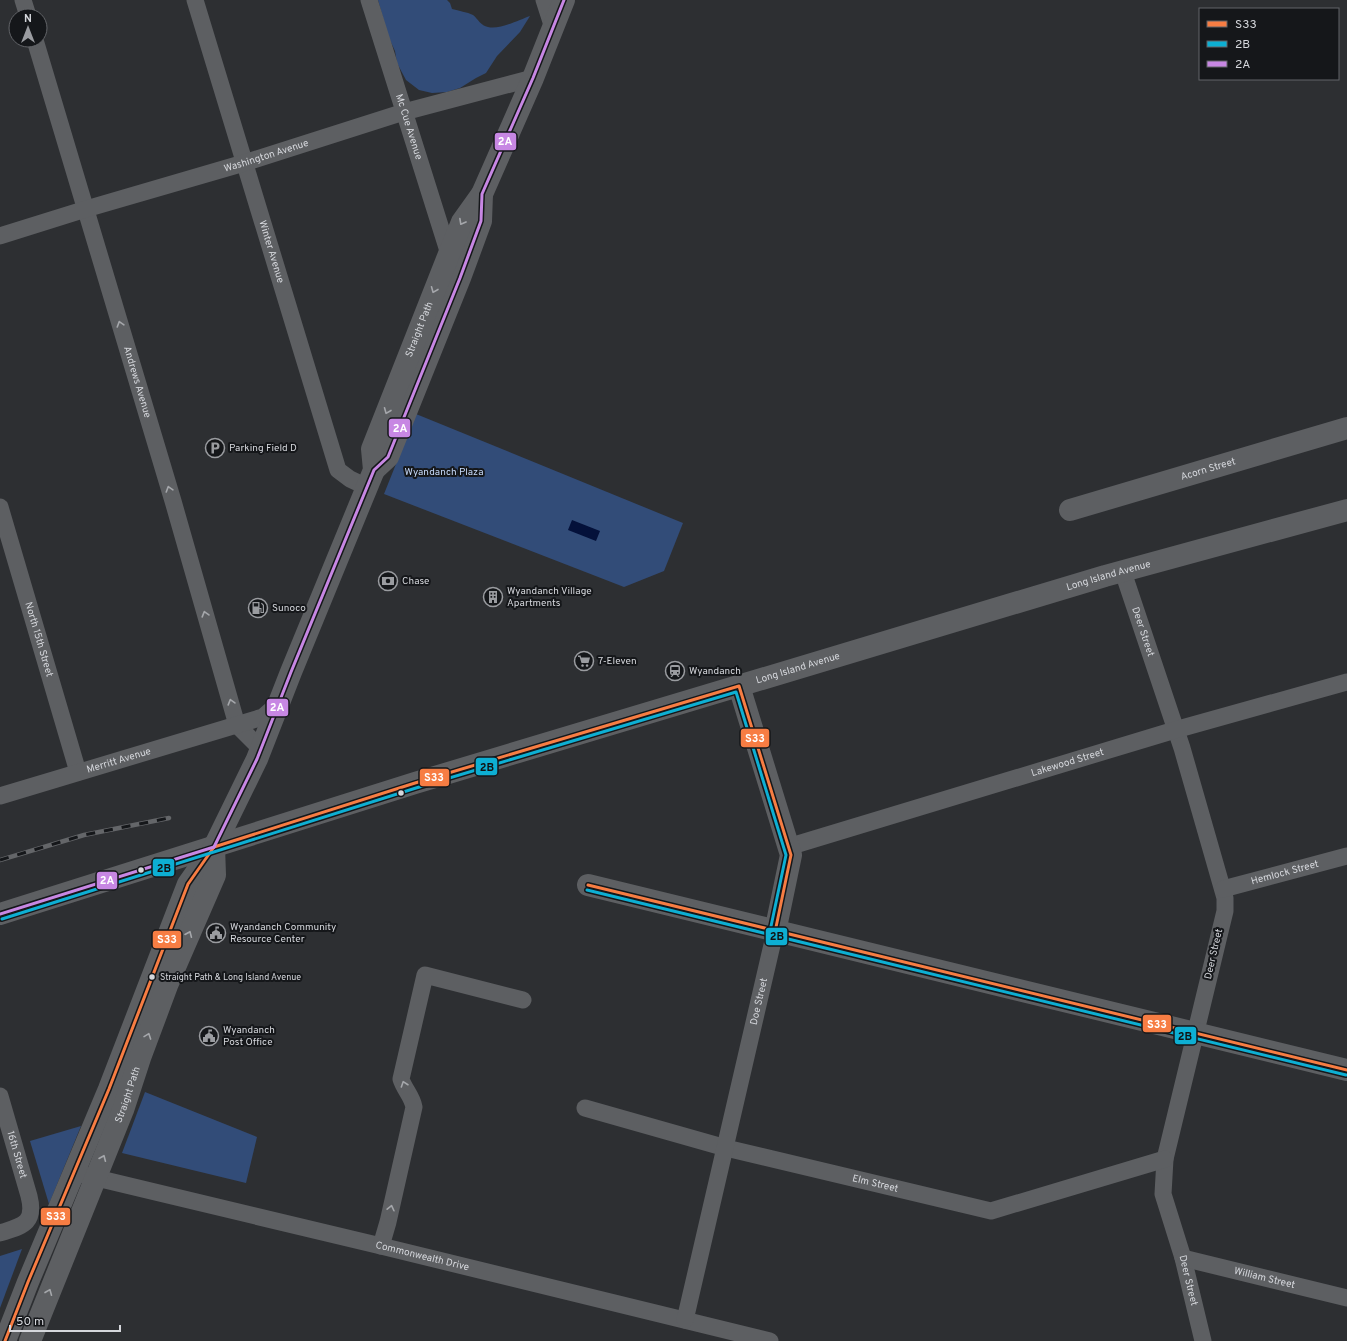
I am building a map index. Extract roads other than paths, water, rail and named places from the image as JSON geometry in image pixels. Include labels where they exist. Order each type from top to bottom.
[{"type":"street","name":"Winter Avenue","points":[[195,0],[338,470],[350,479],[370,479]]},
{"type":"street","name":"Mc Cue Avenue","points":[[369,0],[449,254]]},
{"type":"street","points":[[544,0],[553,28]]},
{"type":"street","name":"Straight Path","points":[[370,479],[372,449],[449,254],[462,222],[482,194],[533,78],[564,0]]},
{"type":"street","name":"Andrews Avenue","points":[[37,48],[173,500],[237,725]]},
{"type":"street","name":"Washington Avenue","points":[[0,236],[86,208],[244,163],[404,112],[533,78]]},
{"type":"street","name":"Straight Path","points":[[5,1341],[109,1089],[188,884],[214,847],[261,749],[370,479],[388,457],[460,278],[481,221],[482,194]]},
{"type":"street","name":"Acorn Street","points":[[1070,510],[1347,428]]},
{"type":"street","name":"North 15th Street","points":[[0,507],[78,772]]},
{"type":"street","name":"Long Island Avenue","points":[[0,914],[415,783],[1105,576],[1347,510]]},
{"type":"street","name":"Deer Street","points":[[1123,572],[1182,748],[1223,889],[1226,906],[1165,1159],[1163,1194],[1183,1258],[1203,1341]]},
{"type":"street","name":"Lakewood Street","points":[[788,846],[1175,730],[1347,682]]},
{"type":"street","name":"Doe Street","points":[[685,1320],[726,1148],[791,855],[740,686]]},
{"type":"street","name":"Merritt Avenue","points":[[0,796],[263,718],[278,704]]},
{"type":"street","points":[[237,725],[261,749]]},
{"type":"street","name":"Straight Path","points":[[30,1341],[94,1178],[123,1110],[140,1058],[168,983],[214,874],[214,847]]},
{"type":"street","name":"Hemlock Street","points":[[1223,889],[1347,856]]},
{"type":"street","points":[[588,886],[1347,1070]]},
{"type":"street","points":[[381,1246],[388,1222],[414,1107],[412,1099],[403,1086],[401,1079],[425,975],[523,1000]]},
{"type":"street","name":"16th Street","points":[[0,1096],[31,1203],[29,1219],[22,1226],[0,1233]]},
{"type":"street","name":"Elm Street","points":[[585,1108],[726,1148],[991,1211],[1165,1159]]},
{"type":"street","name":"Commonwealth Drive","points":[[74,1173],[685,1320],[711,1334],[770,1341]]},
{"type":"street","name":"William Street","points":[[1183,1258],[1347,1298]]},
{"type":"railway","points":[[0,860],[84,835],[169,818]]},
{"type":"place","name":"Parking Field D","points":[[215,448]]},
{"type":"place","name":"Chase","points":[[388,581]]},
{"type":"place","name":"Wyandanch Village Apartments","points":[[493,597]]},
{"type":"place","name":"Sunoco","points":[[258,608]]},
{"type":"place","name":"7-Eleven","points":[[584,661]]},
{"type":"place","name":"Wyandanch","points":[[675,671]]},
{"type":"place","name":"Wyandanch Community Resource Center","points":[[216,933]]},
{"type":"place","name":"Straight Path & Long Island Avenue","points":[[152,977]]},
{"type":"place","name":"Wyandanch Post Office","points":[[209,1036]]},
{"type":"park label","name":"Wyandanch Plaza","points":[[444,472]]}]
